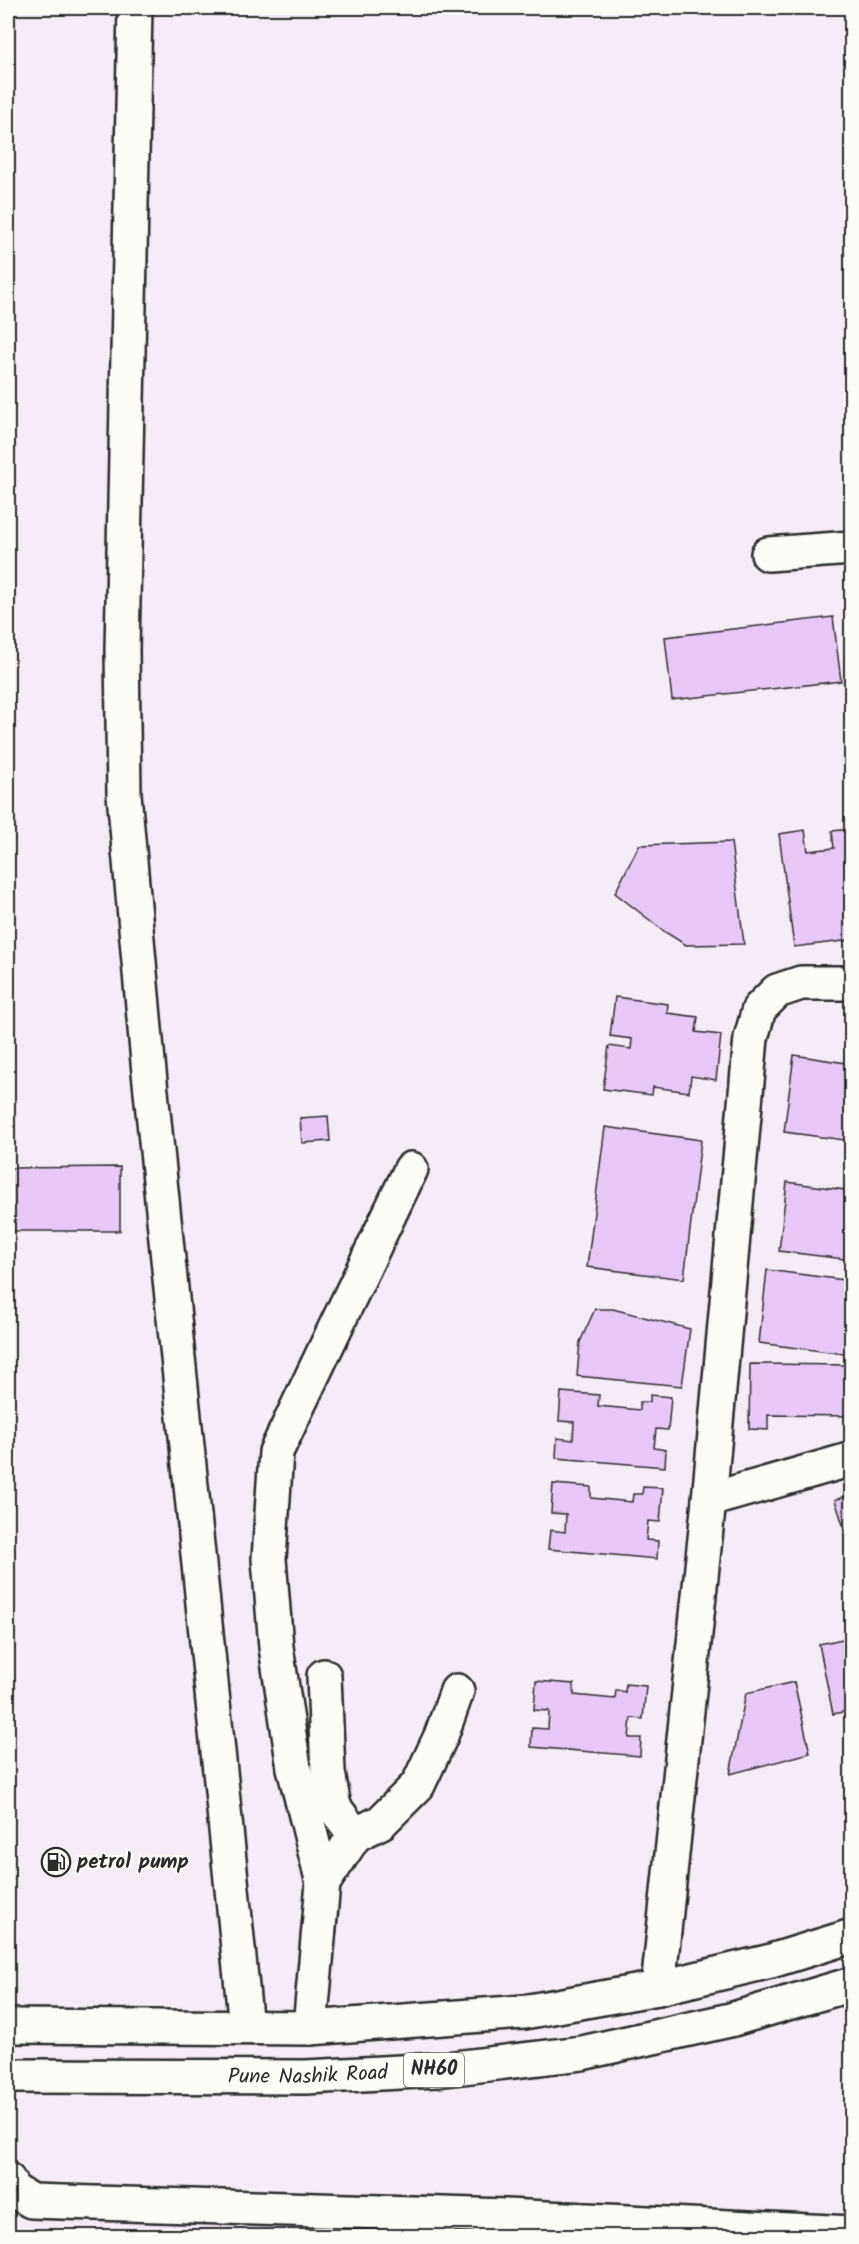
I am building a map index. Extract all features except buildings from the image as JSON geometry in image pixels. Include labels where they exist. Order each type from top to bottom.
[{"type":"main road","points":[[135,8],[122,650],[124,794],[148,1062],[246,2027]]},
{"type":"main road","points":[[768,554],[852,548]]},
{"type":"main road","points":[[658,1988],[709,1500],[751,1038],[759,1009],[777,991],[801,983],[852,983]]},
{"type":"main road","points":[[310,2028],[323,1883],[294,1768],[276,1647],[269,1559],[276,1452],[411,1168]]},
{"type":"main road","points":[[709,1500],[852,1459]]},
{"type":"main road","points":[[324,1676],[327,1761],[334,1807],[355,1835]]},
{"type":"main road","points":[[323,1883],[355,1835],[381,1822],[418,1785],[441,1737],[457,1691]]},
{"type":"main road","points":[[8,2026],[310,2028],[524,2012],[658,1988],[771,1961],[852,1936]]},
{"type":"main road","name":"Pune Nashik Road","points":[[8,2076],[306,2077],[437,2070],[582,2052],[730,2020],[852,1984]]},
{"type":"main road","points":[[8,2180],[14,2190],[31,2201],[506,2216],[852,2233]]},
{"type":"place","name":"petrol pump","points":[[56,1862]]}]
